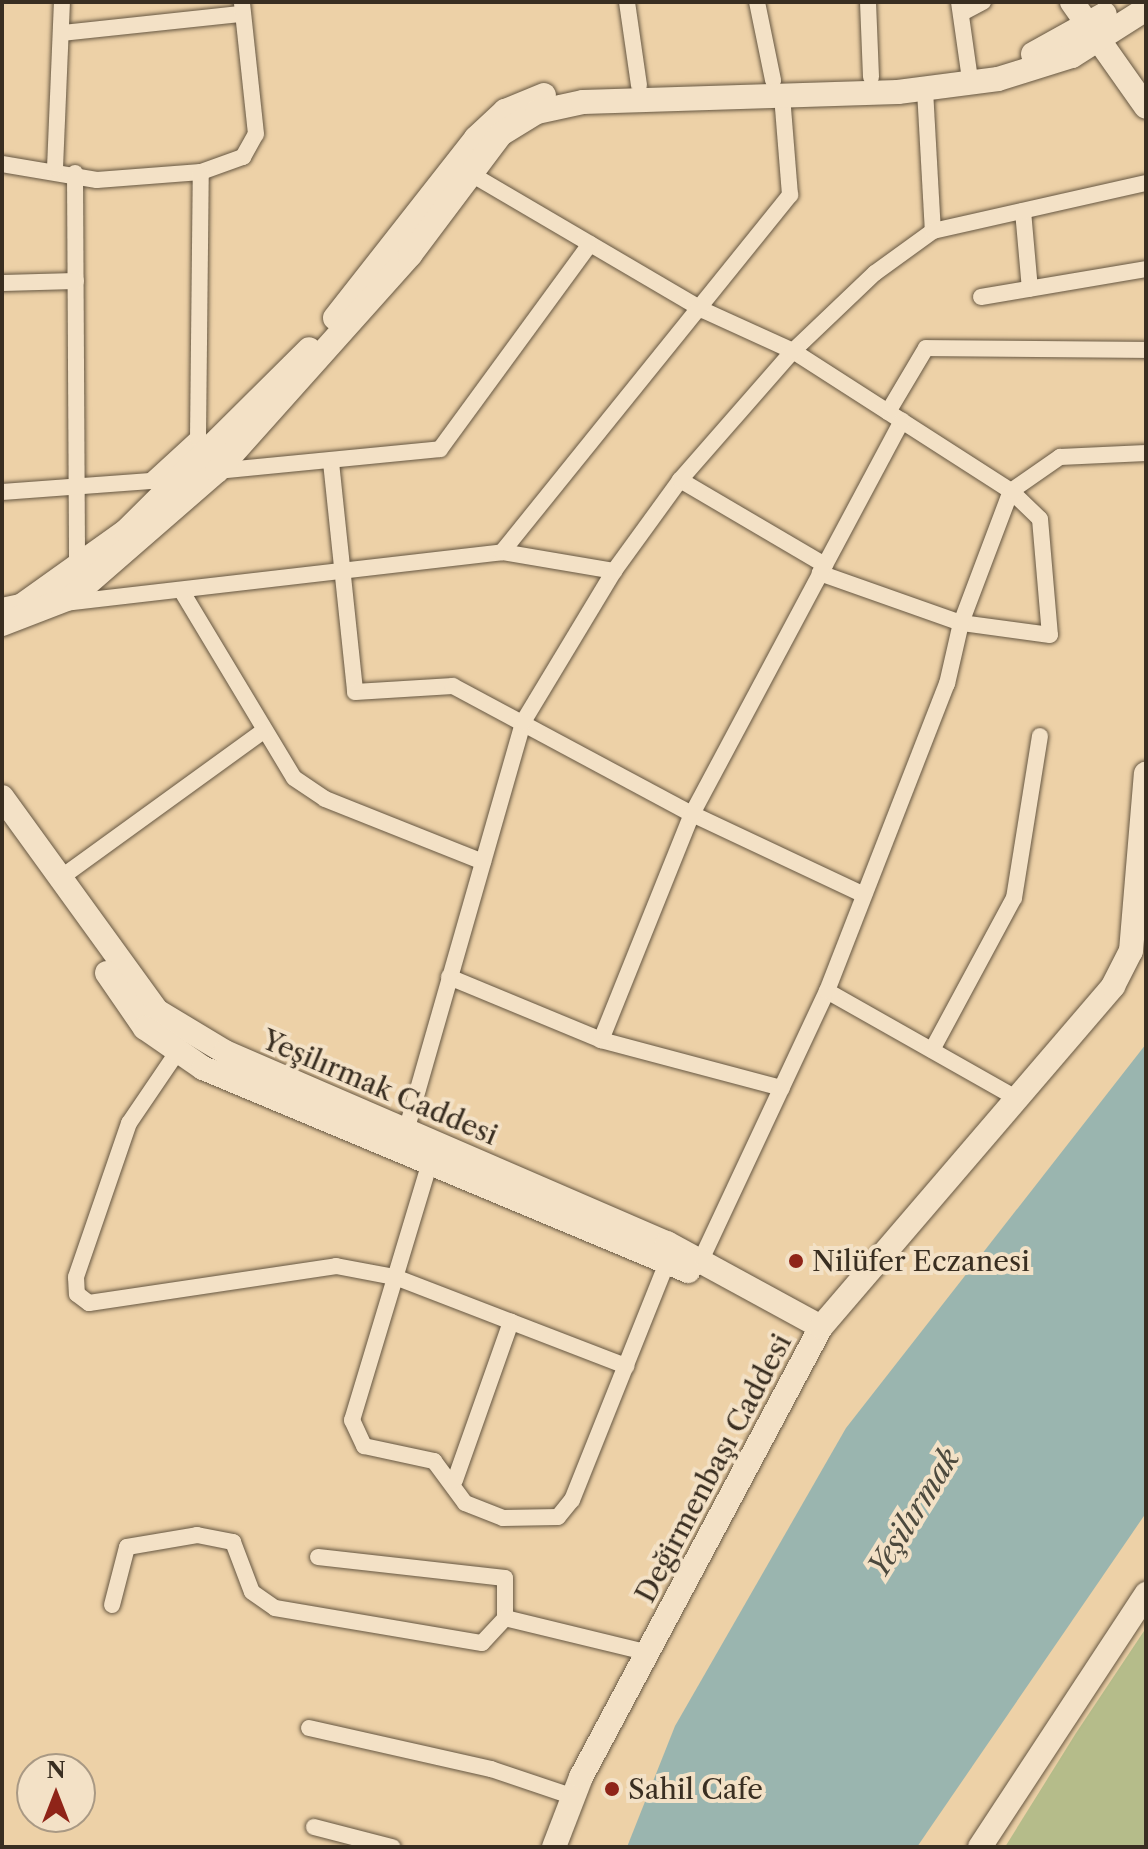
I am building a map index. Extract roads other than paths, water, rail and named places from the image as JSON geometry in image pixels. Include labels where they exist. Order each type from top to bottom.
[{"type":"main road","points":[[2,624],[60,604],[217,471],[410,255],[501,134],[537,112],[583,102],[777,88],[871,77],[969,72],[1057,45],[1083,20],[1133,2]]},
{"type":"main road","points":[[1083,20],[1146,9]]},
{"type":"main road","points":[[2,610],[21,606],[126,531],[319,339],[505,111],[584,87],[639,85],[925,90],[998,79],[1072,56],[1083,20]]},
{"type":"main road","points":[[1083,20],[1146,107]]},
{"type":"main road","name":"Değirmenbaşı Caddesi","points":[[554,1847],[574,1797],[817,1334],[1113,986],[1131,951],[1146,774]]},
{"type":"main road","name":"Yeşilırmak Caddesi","points":[[2,797],[157,1011],[225,1052],[700,1262],[817,1334]]},
{"type":"main road","name":"Yeşilırmak Caddesi","points":[[2,824],[145,1028],[178,1051],[667,1262],[817,1334]]},
{"type":"main road","points":[[980,1847],[1146,1594]]},
{"type":"street","points":[[55,168],[62,2]]},
{"type":"street","points":[[627,2],[639,85]]},
{"type":"street","points":[[502,552],[703,310],[790,195],[777,88],[757,2]]},
{"type":"street","points":[[868,2],[871,77]]},
{"type":"street","points":[[969,72],[960,8],[983,2]]},
{"type":"street","points":[[2,164],[55,168],[97,180],[201,172],[243,157],[256,134],[240,8],[62,33]]},
{"type":"street","points":[[925,90],[933,231]]},
{"type":"street","points":[[2,492],[151,481],[198,438],[201,172]]},
{"type":"street","points":[[75,173],[77,566]]},
{"type":"street","points":[[471,174],[703,310],[793,351],[1011,491],[1040,519],[1050,635],[961,623],[823,569],[680,480]]},
{"type":"street","points":[[406,1131],[523,722],[614,571],[680,480],[793,351],[875,273],[933,231],[1146,183]]},
{"type":"street","points":[[1023,211],[1030,289]]},
{"type":"street","points":[[217,471],[440,449],[590,244]]},
{"type":"street","points":[[981,297],[1146,269]]},
{"type":"street","points":[[2,283],[76,281]]},
{"type":"street","points":[[601,1040],[692,814],[823,569],[926,348],[1146,350]]},
{"type":"street","points":[[700,1262],[827,991],[947,684],[961,623],[1011,491],[1060,457],[1146,453]]},
{"type":"street","points":[[331,462],[355,692],[453,686],[692,814],[864,895]]},
{"type":"street","points":[[60,604],[502,552],[614,571]]},
{"type":"street","points":[[181,590],[262,732],[294,778],[325,799],[483,862]]},
{"type":"street","points":[[59,879],[262,732]]},
{"type":"street","points":[[932,1050],[1014,898],[1040,736]]},
{"type":"street","points":[[449,977],[601,1040],[782,1088]]},
{"type":"street","points":[[827,991],[1018,1099]]},
{"type":"street","points":[[178,1051],[129,1123],[76,1277],[77,1294],[89,1303],[336,1266],[395,1277],[626,1366]]},
{"type":"street","points":[[430,1162],[352,1420],[364,1446],[434,1461],[455,1480],[465,1503],[503,1518],[558,1517],[572,1500],[667,1262]]},
{"type":"street","points":[[455,1480],[511,1322]]},
{"type":"street","points":[[112,1605],[127,1547],[197,1535],[233,1542],[252,1592],[275,1608],[482,1643],[505,1618],[505,1578],[318,1557]]},
{"type":"street","points":[[505,1618],[650,1653]]},
{"type":"street","points":[[309,1728],[491,1769],[574,1797]]},
{"type":"street","points":[[314,1827],[392,1847]]},
{"type":"water","name":"Yeşilırmak","points":[[1146,1044],[1146,1513],[917,1847],[627,1847],[675,1726],[846,1428]]},
{"type":"place","name":"Nilüfer Eczanesi","points":[[796,1261]]},
{"type":"place","name":"Sahil Cafe","points":[[612,1789]]}]
